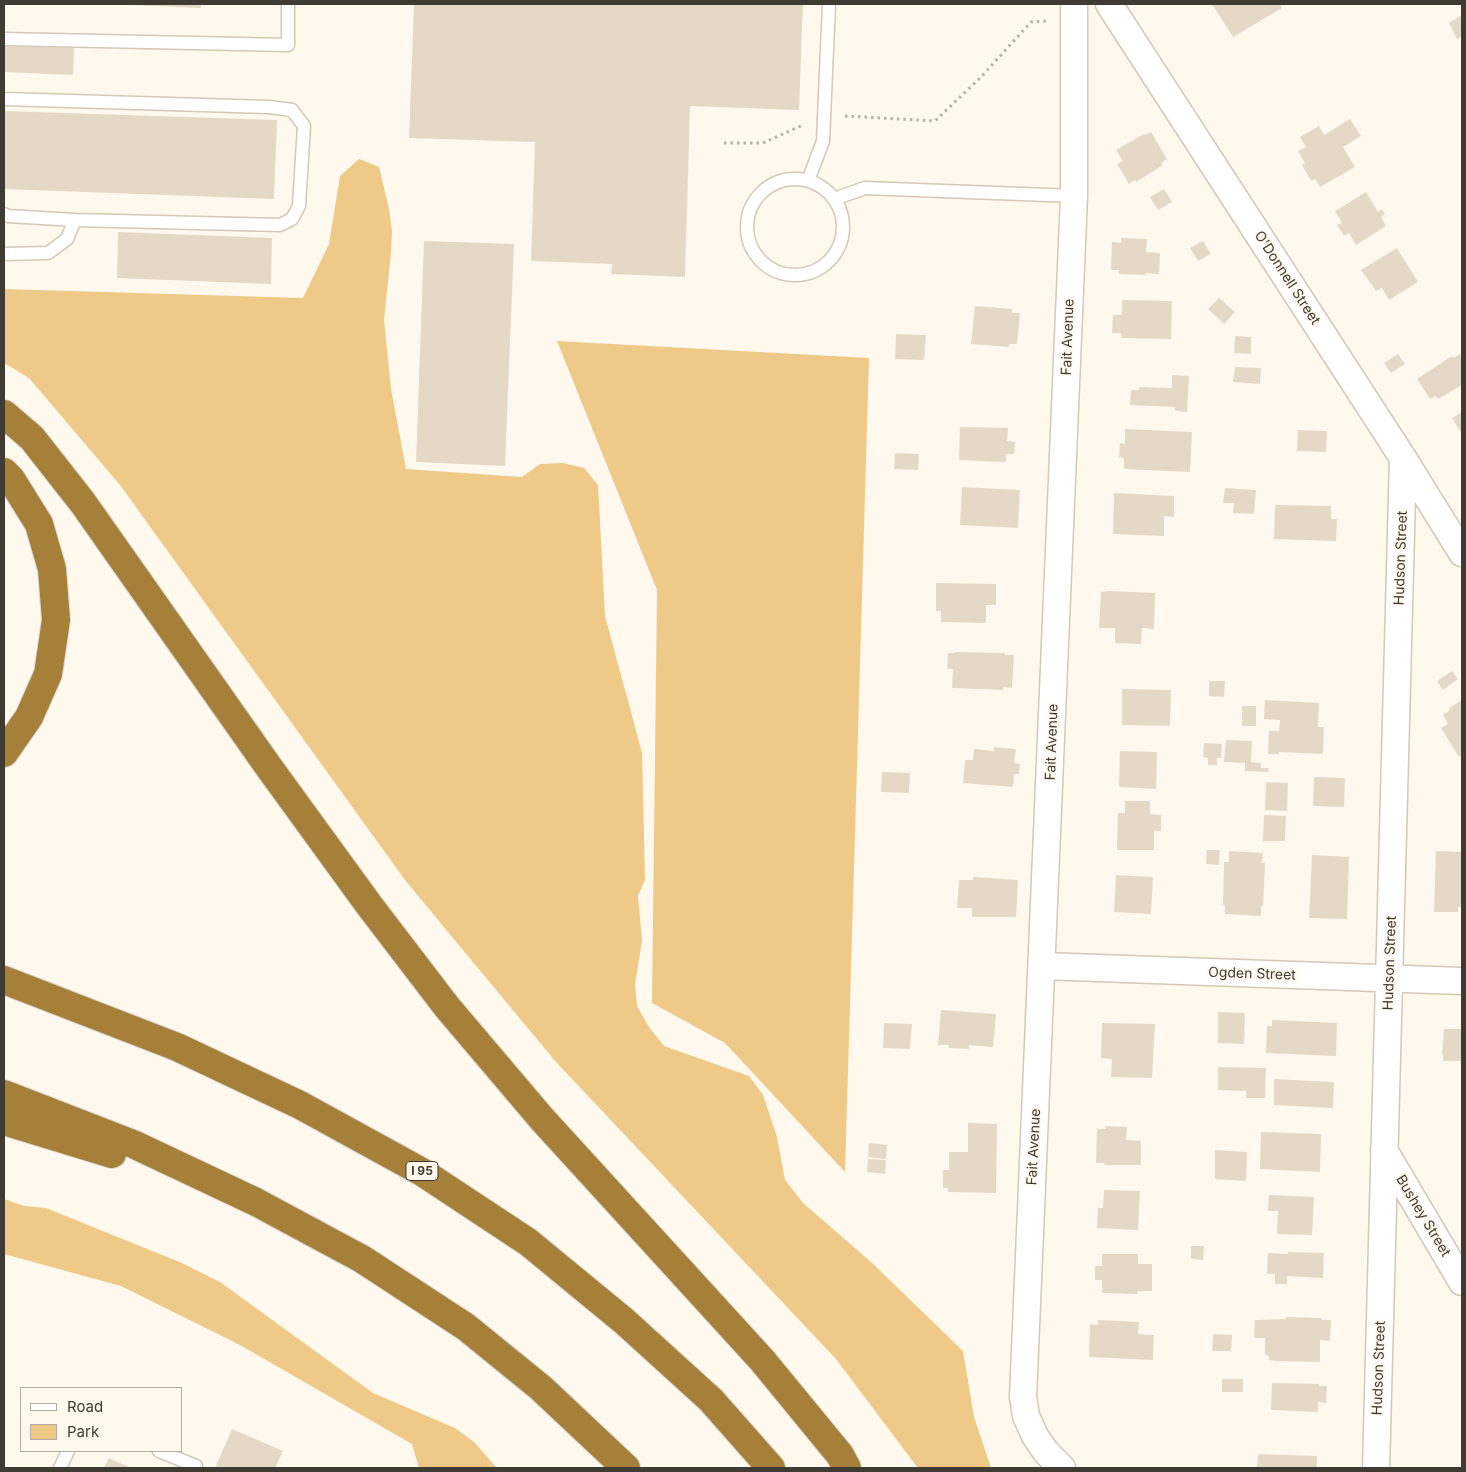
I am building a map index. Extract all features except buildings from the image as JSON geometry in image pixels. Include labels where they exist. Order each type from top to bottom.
[{"type":"highway","points":[[4,414],[32,438],[83,503],[268,766],[447,1008],[542,1119],[762,1360],[840,1455],[848,1468]]},
{"type":"highway","points":[[4,472],[11,479],[39,524],[52,569],[56,620],[48,674],[29,717],[4,753]]},
{"type":"highway","name":"I 95","points":[[4,980],[177,1047],[300,1105],[422,1172],[528,1242],[624,1321],[711,1400],[771,1468]]},
{"type":"highway","points":[[4,1094],[133,1144],[256,1202],[362,1259],[466,1327],[540,1388],[626,1468]]},
{"type":"highway","points":[[4,1121],[127,1158],[256,1202]]},
{"type":"street","name":"O'Donnell Street","points":[[1109,4],[1404,458],[1462,553]]},
{"type":"street","name":"Fait Avenue","points":[[1062,1468],[1046,1452],[1035,1436],[1026,1416],[1023,1397],[1074,196],[1074,11]]},
{"type":"street","name":"Hudson Street","points":[[1376,1468],[1404,458]]},
{"type":"street","name":"Ogden Street","points":[[1042,966],[1462,981]]},
{"type":"street","name":"Bushey Street","points":[[1384,1150],[1462,1282]]},
{"type":"lane","points":[[4,39],[288,45],[288,4]]},
{"type":"lane","points":[[808,181],[823,141],[829,4]]},
{"type":"lane","points":[[4,99],[269,107],[292,110],[304,126],[299,206],[292,219],[280,225],[75,220],[8,216],[4,214]]},
{"type":"lane","points":[[792,179],[808,181],[823,188],[834,199],[841,213],[843,228],[840,244],[833,258],[821,268],[807,274],[792,275],[776,272],[763,263],[753,251],[748,235],[748,219],[753,204],[763,191],[776,183],[792,179]]},
{"type":"lane","points":[[834,199],[865,188],[1074,196]]},
{"type":"lane","points":[[4,254],[48,253],[66,239],[75,220]]},
{"type":"lane","points":[[60,1468],[68,1452]]},
{"type":"lane","points":[[161,1452],[196,1466]]},
{"type":"path","points":[[724,143],[763,143],[824,115],[935,121],[981,77],[1031,22],[1074,11]]},
{"type":"green space","points":[[359,159],[379,167],[389,209],[392,231],[384,320],[391,389],[406,469],[522,477],[540,464],[563,463],[584,468],[598,485],[605,616],[642,753],[645,880],[638,896],[642,941],[635,984],[637,1006],[649,1027],[664,1046],[749,1076],[763,1095],[777,1137],[785,1180],[803,1203],[871,1262],[963,1351],[974,1417],[991,1468],[918,1468],[836,1359],[556,1062],[405,880],[120,485],[29,378],[4,363],[4,289],[303,298],[329,244],[340,176]]},
{"type":"green space","points":[[557,341],[869,358],[845,1172],[725,1043],[652,1003],[657,590]]},
{"type":"green space","points":[[4,1199],[24,1206],[46,1208],[182,1263],[220,1282],[373,1393],[455,1428],[474,1442],[497,1468],[419,1468],[412,1444],[240,1345],[121,1286],[4,1254]]}]
